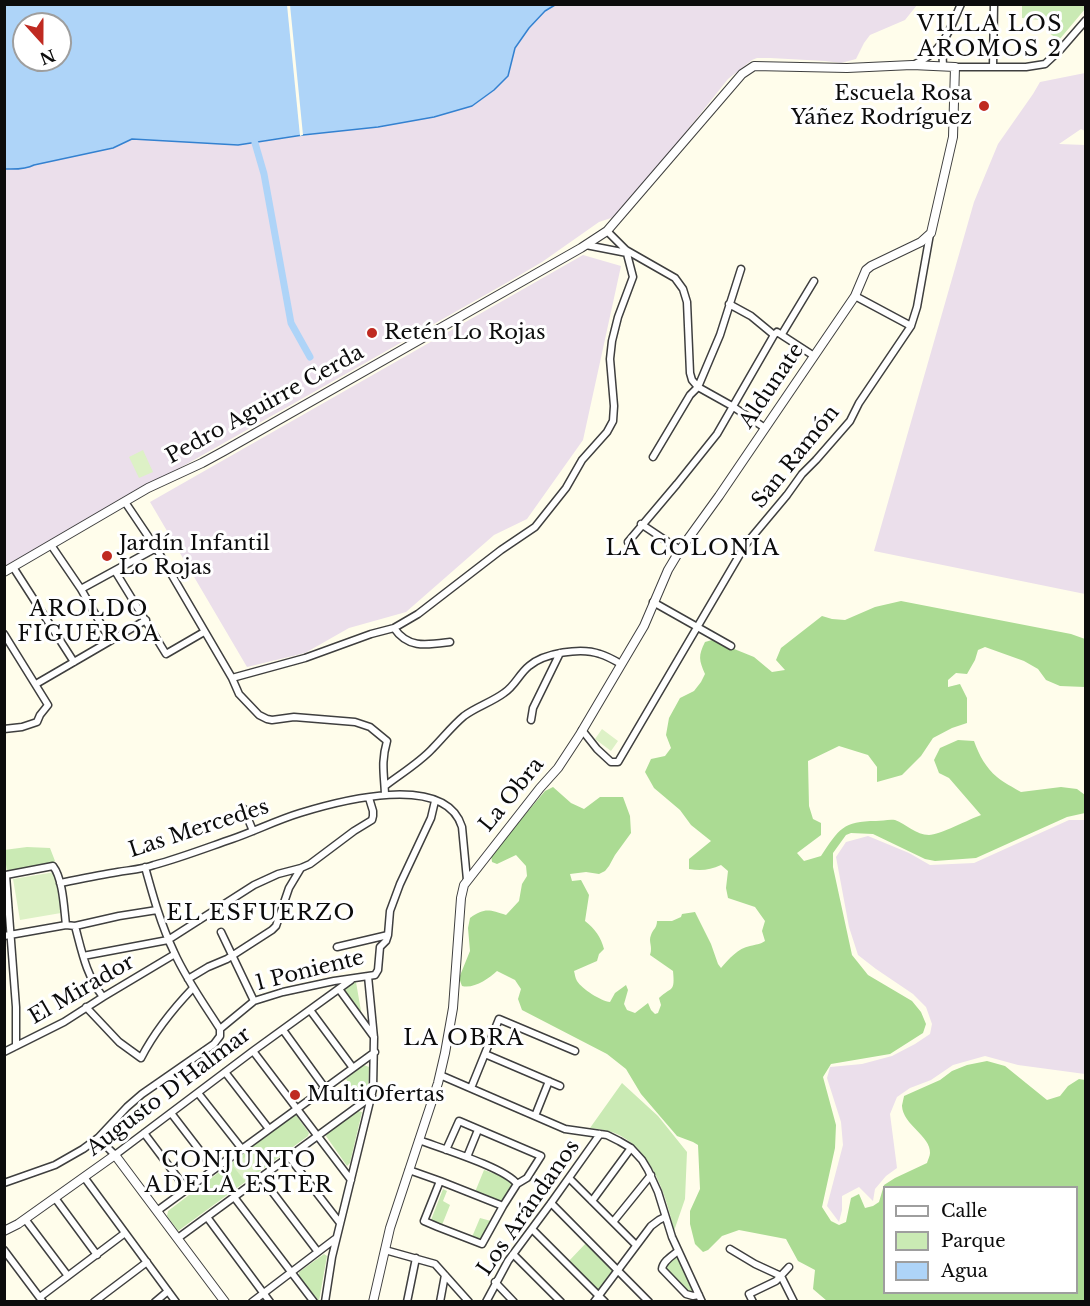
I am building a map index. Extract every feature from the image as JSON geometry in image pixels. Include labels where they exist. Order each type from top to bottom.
[{"type":"street","points":[[912,65],[932,54],[942,44],[961,4]]},
{"type":"street","points":[[993,67],[994,4]]},
{"type":"street","name":"Pedro Aguirre Cerda","points":[[4,572],[148,488],[225,451],[586,245],[606,231],[742,74],[754,66],[1026,67],[1045,64],[1086,20]]},
{"type":"street","points":[[942,44],[943,66]]},
{"type":"street","points":[[931,233],[953,137],[955,67]]},
{"type":"street","points":[[606,231],[627,251],[675,278],[683,289],[687,302],[692,380],[698,387],[765,428]]},
{"type":"street","name":"Aldunate","points":[[582,730],[644,626],[668,570],[680,550],[855,296],[866,270],[921,242],[931,233]]},
{"type":"street","name":"San Ramón","points":[[582,730],[611,762],[618,762],[746,544],[802,474],[850,421],[911,326],[917,307],[931,233]]},
{"type":"street","points":[[586,245],[627,251]]},
{"type":"street","points":[[232,678],[394,628],[418,614],[501,550],[535,527],[566,488],[582,460],[607,432],[613,421],[610,359],[612,341],[633,277],[627,251]]},
{"type":"street","points":[[653,457],[690,395],[698,387],[720,335],[741,270]]},
{"type":"street","points":[[782,334],[814,281]]},
{"type":"street","points":[[855,296],[911,326]]},
{"type":"street","points":[[729,304],[751,316],[774,335]]},
{"type":"street","points":[[628,542],[717,434],[777,332],[814,356]]},
{"type":"street","points":[[125,502],[156,548],[232,678],[239,694],[259,715],[267,719],[294,717],[355,722],[370,727],[387,741],[382,772],[385,794]]},
{"type":"street","points":[[641,524],[680,550]]},
{"type":"street","points":[[51,545],[81,589],[111,640]]},
{"type":"street","points":[[81,589],[156,548]]},
{"type":"street","points":[[13,567],[74,662]]},
{"type":"street","points":[[115,571],[166,654],[204,632]]},
{"type":"street","points":[[653,602],[731,646]]},
{"type":"street","points":[[36,684],[146,620]]},
{"type":"street","points":[[394,628],[406,641],[422,644],[450,642]]},
{"type":"street","points":[[4,634],[48,705],[37,722],[4,729]]},
{"type":"street","points":[[531,720],[533,708],[560,653]]},
{"type":"street","points":[[385,786],[431,751],[444,734],[464,716],[509,690],[529,666],[541,658],[560,653],[598,653],[621,664]]},
{"type":"street","name":"La Obra","points":[[467,880],[558,768],[582,730]]},
{"type":"street","name":"Las Mercedes","points":[[60,883],[145,867],[309,810],[385,794],[418,796],[435,801]]},
{"type":"street","points":[[83,956],[168,939],[254,885],[278,874],[301,868],[372,820],[373,811],[369,798]]},
{"type":"street","points":[[373,1302],[390,1228],[440,1075],[453,1008],[461,893],[467,880],[464,840],[460,820],[444,804],[435,801]]},
{"type":"street","name":"1 Poniente","points":[[380,947],[386,941],[390,911],[427,826],[435,801]]},
{"type":"street","points":[[244,809],[253,831]]},
{"type":"street","points":[[16,1046],[16,1007],[7,936],[6,875],[54,866],[60,883],[66,925]]},
{"type":"street","points":[[145,867],[168,939],[193,988],[220,1029]]},
{"type":"street","points":[[188,979],[227,959],[273,930],[289,888],[301,868]]},
{"type":"street","points":[[7,936],[157,910]]},
{"type":"street","points":[[75,926],[90,978],[103,997]]},
{"type":"street","points":[[221,932],[254,1001]]},
{"type":"street","points":[[337,947],[388,935]]},
{"type":"street","name":"1 Poniente","points":[[4,1184],[64,1161],[83,1149],[98,1138],[142,1094],[214,1044],[220,1036],[220,1029],[254,1001],[283,992],[375,975],[378,970],[380,947],[377,938]]},
{"type":"street","name":"El Mirador","points":[[4,1052],[64,1022],[175,954]]},
{"type":"street","points":[[4,968],[12,964]]},
{"type":"street","points":[[325,1302],[336,1239],[374,1082],[375,1052],[368,976]]},
{"type":"street","name":"Augusto D'Halmar","points":[[4,1231],[25,1219],[116,1155],[353,978]]},
{"type":"street","points":[[86,1007],[119,1042],[141,1058],[156,1031],[193,988]]},
{"type":"street","points":[[339,989],[374,1038]]},
{"type":"street","points":[[310,1010],[353,1068]]},
{"type":"street","points":[[471,1088],[499,1018],[575,1051]]},
{"type":"street","points":[[283,1030],[325,1088]]},
{"type":"street","points":[[253,1051],[351,1180]]},
{"type":"street","points":[[157,1211],[375,1052]]},
{"type":"street","points":[[485,1054],[560,1086]]},
{"type":"street","points":[[225,1072],[269,1129]]},
{"type":"street","points":[[440,1075],[570,1130],[600,1134],[631,1148],[642,1160],[651,1176],[678,1251],[701,1298]]},
{"type":"street","points":[[535,1116],[549,1081]]},
{"type":"street","points":[[198,1093],[242,1149]]},
{"type":"street","points":[[178,1238],[372,1096]]},
{"type":"street","points":[[171,1113],[214,1169]]},
{"type":"street","points":[[441,1181],[424,1221],[482,1244],[517,1184],[527,1178],[540,1155],[459,1121],[446,1150]]},
{"type":"street","points":[[467,1157],[478,1130]]},
{"type":"street","points":[[144,1133],[186,1190]]},
{"type":"street","name":"Los Arándanos","points":[[486,1302],[495,1282],[513,1254],[600,1134]]},
{"type":"street","points":[[98,1138],[116,1155],[225,1302]]},
{"type":"street","points":[[419,1140],[467,1157],[512,1178],[517,1184]]},
{"type":"street","points":[[592,1201],[631,1148]]},
{"type":"street","points":[[289,1157],[340,1223]]},
{"type":"street","points":[[410,1170],[503,1206]]},
{"type":"street","points":[[613,1222],[651,1176]]},
{"type":"street","points":[[261,1177],[318,1252]]},
{"type":"street","points":[[84,1178],[176,1302]]},
{"type":"street","points":[[569,1178],[636,1245]]},
{"type":"street","points":[[234,1197],[314,1302]]},
{"type":"street","points":[[54,1198],[96,1255]]},
{"type":"street","points":[[551,1203],[649,1302]]},
{"type":"street","points":[[207,1217],[270,1302]]},
{"type":"street","points":[[597,1298],[636,1245],[655,1223],[665,1217]]},
{"type":"street","points":[[25,1219],[68,1276]]},
{"type":"street","points":[[532,1229],[597,1298],[605,1302]]},
{"type":"street","points":[[4,1250],[42,1299],[68,1276],[125,1233]]},
{"type":"street","points":[[252,1302],[336,1239]]},
{"type":"street","points":[[730,1249],[781,1276],[793,1301]]},
{"type":"street","points":[[385,1250],[435,1264],[469,1302]]},
{"type":"street","points":[[678,1251],[665,1262],[662,1269],[686,1294],[701,1298]]},
{"type":"street","points":[[513,1254],[561,1302]]},
{"type":"street","points":[[407,1302],[416,1258]]},
{"type":"street","points":[[94,1302],[147,1262]]},
{"type":"street","points":[[753,1302],[750,1294],[776,1281],[789,1266]]},
{"type":"street","points":[[440,1302],[445,1275]]},
{"type":"street","points":[[495,1282],[514,1302]]},
{"type":"street","points":[[155,1302],[168,1291]]},
{"type":"shaded area","points":[[555,5],[917,5],[905,20],[870,35],[856,59],[841,63],[770,58],[752,60],[728,79],[620,215],[599,222],[542,262],[508,282],[5,567],[5,169],[28,168],[113,148],[132,139],[238,145],[434,117],[472,106],[508,76],[515,48],[529,28],[545,11]]},
{"type":"shaded area","points":[[1085,73],[1085,131],[1081,129],[1059,144],[1085,145],[1085,594],[874,551],[974,202],[998,144],[1040,82]]},
{"type":"shaded area","points":[[583,255],[621,266],[583,440],[527,519],[494,535],[406,612],[349,628],[305,653],[247,667],[150,502]]},
{"type":"shaded area","points":[[1069,820],[1085,820],[1085,1074],[1018,1065],[985,1056],[953,1065],[931,1080],[910,1088],[897,1097],[890,1114],[897,1168],[886,1176],[875,1189],[873,1201],[859,1187],[842,1196],[839,1222],[827,1206],[843,1145],[841,1122],[827,1078],[830,1067],[862,1064],[892,1056],[930,1034],[932,1024],[926,1007],[913,994],[858,955],[849,927],[836,857],[846,842],[868,836],[909,853],[930,865],[974,863]]},
{"type":"green space","points":[[1022,5],[1085,5],[1085,9],[1059,40],[1049,33],[1049,21],[1022,18]]},
{"type":"green space","points":[[143,450],[153,472],[139,478],[129,457]]},
{"type":"green space","points":[[901,601],[1071,634],[1085,639],[1085,687],[1060,686],[1046,680],[1038,669],[1024,661],[985,647],[978,650],[967,674],[956,673],[948,680],[948,687],[960,684],[967,698],[967,723],[933,738],[921,756],[902,775],[877,782],[877,767],[868,755],[839,746],[808,761],[809,806],[813,819],[821,823],[821,835],[797,853],[804,861],[821,856],[843,828],[865,821],[895,820],[920,833],[929,835],[981,815],[949,778],[939,773],[934,760],[940,748],[958,740],[974,741],[983,761],[993,773],[1021,792],[1061,787],[1077,789],[1085,795],[1085,813],[1067,817],[976,858],[935,861],[925,859],[873,834],[851,833],[846,835],[833,853],[833,867],[852,955],[868,975],[912,1001],[921,1012],[926,1024],[923,1033],[890,1054],[831,1064],[823,1077],[836,1125],[835,1148],[822,1207],[831,1221],[839,1225],[846,1222],[851,1198],[859,1194],[865,1208],[873,1206],[879,1202],[883,1188],[883,1294],[1078,1294],[1078,1186],[884,1186],[927,1163],[930,1154],[926,1141],[904,1113],[902,1106],[904,1096],[940,1080],[952,1071],[987,1061],[1005,1066],[1047,1100],[1060,1096],[1068,1086],[1079,1079],[1085,1080],[1085,1301],[827,1301],[813,1289],[815,1270],[798,1261],[786,1239],[739,1230],[722,1236],[703,1252],[695,1244],[690,1224],[690,1211],[700,1189],[698,1145],[677,1136],[641,1094],[626,1069],[607,1054],[522,1010],[518,999],[521,989],[515,980],[497,971],[476,985],[467,987],[462,986],[459,978],[470,951],[468,928],[470,918],[488,910],[506,915],[519,901],[522,884],[527,876],[526,866],[516,855],[497,864],[492,862],[491,855],[545,791],[553,787],[571,803],[584,809],[600,797],[623,797],[630,816],[631,833],[605,871],[599,874],[586,872],[570,874],[572,881],[581,880],[589,895],[585,921],[597,934],[604,949],[597,961],[574,971],[577,981],[587,991],[610,1002],[615,993],[626,985],[628,990],[624,1004],[627,1010],[635,1013],[648,1003],[655,1014],[658,1013],[661,1005],[659,998],[672,988],[674,978],[673,971],[650,955],[650,938],[657,921],[672,921],[681,917],[682,914],[695,912],[721,968],[742,949],[765,941],[762,931],[765,921],[755,907],[728,898],[726,888],[728,871],[721,865],[705,870],[689,869],[689,859],[711,841],[691,825],[680,810],[654,788],[645,772],[651,759],[665,756],[671,748],[666,735],[669,718],[680,698],[694,691],[705,674],[700,658],[705,642],[712,640],[754,657],[772,672],[785,670],[776,660],[781,648],[822,616],[845,620],[875,607]]},
{"type":"green space","points":[[602,729],[618,741],[611,751],[595,739]]},
{"type":"green space","points":[[27,847],[50,848],[55,861],[52,864],[7,872],[4,850]]},
{"type":"green space","points":[[55,872],[61,913],[20,920],[13,879]]},
{"type":"green space","points":[[356,982],[362,1017],[342,989]]},
{"type":"green space","points":[[364,1065],[369,1067],[368,1092],[359,1098],[346,1079]]},
{"type":"green space","points":[[622,1083],[658,1116],[687,1152],[685,1199],[674,1231],[663,1191],[642,1153],[618,1134],[590,1128]]},
{"type":"green space","points":[[358,1111],[362,1112],[350,1163],[347,1166],[326,1136]]},
{"type":"green space","points":[[291,1114],[296,1115],[309,1133],[308,1136],[178,1231],[167,1216],[168,1211],[269,1134],[268,1132]]},
{"type":"green space","points":[[257,1148],[268,1163],[244,1180],[233,1166]]},
{"type":"green space","points":[[484,1170],[511,1179],[515,1183],[503,1203],[475,1192]]},
{"type":"green space","points":[[443,1189],[447,1191],[443,1201],[450,1205],[442,1225],[431,1220]]},
{"type":"green space","points":[[496,1211],[502,1211],[482,1242],[472,1237],[480,1218],[491,1221]]},
{"type":"green space","points":[[586,1243],[613,1270],[598,1290],[568,1262]]},
{"type":"green space","points":[[324,1254],[327,1256],[319,1301],[299,1277],[299,1272]]},
{"type":"green space","points":[[673,1256],[677,1257],[694,1292],[688,1293],[666,1271],[665,1268]]},
{"type":"water","points":[[5,5],[555,5],[545,11],[529,28],[515,48],[508,76],[472,106],[434,117],[378,127],[238,145],[132,139],[113,148],[23,168],[5,169]]},
{"type":"pier","points":[[287,5],[290,5],[303,135],[300,136]]},
{"type":"waterway","points":[[255,143],[264,174],[291,323],[310,357]]},
{"type":"place","name":"Escuela Rosa Yáñez Rodríguez","points":[[984,106]]},
{"type":"place","name":"Retén Lo Rojas","points":[[372,333]]},
{"type":"place","name":"Jardín Infantil Lo Rojas","points":[[107,556]]},
{"type":"place","name":"MultiOfertas","points":[[295,1095]]},
{"type":"district","name":"VILLA LOS AROMOS 2","points":[[990,38]]},
{"type":"district","name":"LA COLONIA","points":[[693,549]]},
{"type":"district","name":"AROLDO FIGUEROA","points":[[89,622]]},
{"type":"district","name":"EL ESFUERZO","points":[[261,914]]},
{"type":"district","name":"LA OBRA","points":[[464,1039]]},
{"type":"district","name":"CONJUNTO ADELA ESTER","points":[[239,1174]]}]
